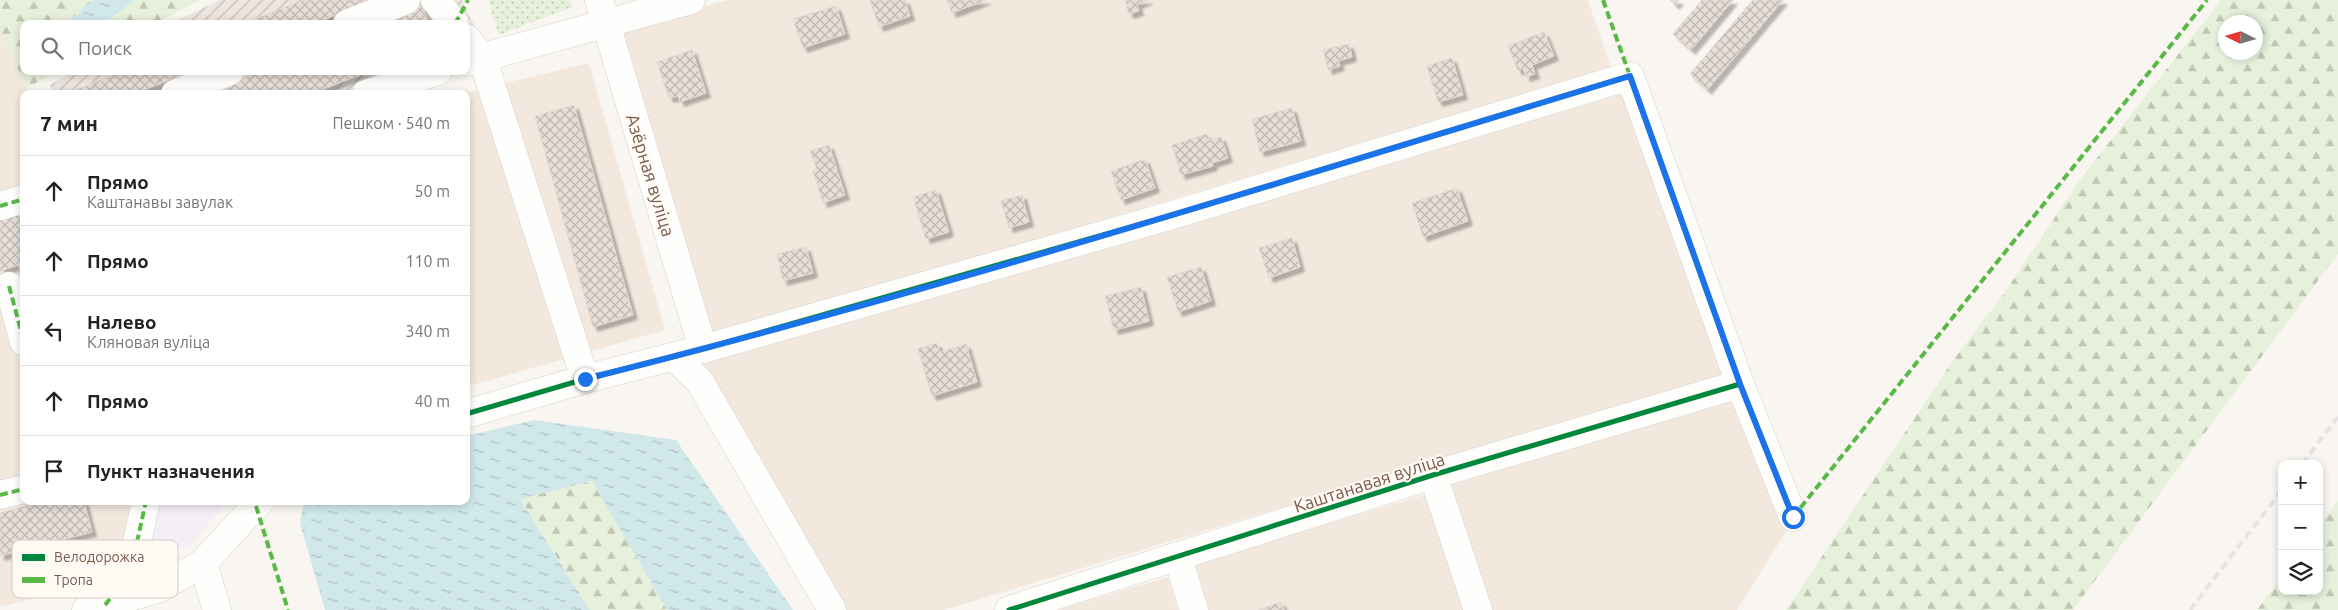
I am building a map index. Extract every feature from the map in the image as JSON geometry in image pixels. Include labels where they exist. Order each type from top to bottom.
[{"type":"street","points":[[357,20],[406,0]]},
{"type":"street","points":[[435,0],[452,20]]},
{"type":"street","points":[[585,379],[472,53],[603,11],[691,0]]},
{"type":"street","name":"Азёрная вуліца","points":[[603,11],[703,349]]},
{"type":"street","points":[[185,90],[220,75]]},
{"type":"street","points":[[379,90],[425,75]]},
{"type":"street","points":[[470,413],[585,379],[703,349],[1166,217],[1630,76],[1740,384],[1793,517]]},
{"type":"street","points":[[0,206],[20,200]]},
{"type":"street","points":[[9,286],[20,327]]},
{"type":"street","points":[[674,357],[700,382],[832,610]]},
{"type":"street","name":"Каштанавая вуліца","points":[[1009,610],[1178,558],[1433,475],[1740,384]]},
{"type":"street","points":[[1433,475],[1478,610]]},
{"type":"street","points":[[0,495],[20,490]]},
{"type":"street","points":[[137,540],[145,505]]},
{"type":"street","points":[[178,577],[203,562],[256,505]]},
{"type":"street","points":[[1178,558],[1194,610]]},
{"type":"street","points":[[203,562],[217,610]]},
{"type":"street","points":[[95,608],[105,598]]},
{"type":"street","points":[[95,608],[128,598]]},
{"type":"shaded area","points":[[219,0],[462,0],[492,63],[470,30],[470,20],[179,20]]},
{"type":"shaded area","points":[[728,0],[1588,0],[1611,68],[707,338],[617,30]]},
{"type":"shaded area","points":[[0,28],[28,90],[20,90],[20,505],[150,505],[142,540],[12,540],[12,598],[35,598],[0,607]]},
{"type":"shaded area","points":[[589,63],[665,330],[470,386],[470,92]]},
{"type":"shaded area","points":[[69,75],[453,75],[407,90],[52,90],[50,85]]},
{"type":"shaded area","points":[[1621,89],[1727,378],[1260,514],[944,610],[846,610],[698,361]]},
{"type":"shaded area","points":[[1734,397],[1787,530],[1737,610],[1491,610],[1449,482]]},
{"type":"shaded area","points":[[1428,494],[1466,610],[1209,610],[1194,563]]},
{"type":"shaded area","points":[[155,505],[224,505],[191,545],[178,550],[178,540],[147,540]]},
{"type":"shaded area","points":[[1168,577],[1178,610],[1057,610]]},
{"type":"green space","points":[[0,0],[93,0],[70,20],[20,20],[20,74],[0,28]]},
{"type":"green space","points":[[135,0],[201,0],[162,20],[108,20]]},
{"type":"green space","points":[[488,0],[570,0],[572,7],[499,35]]},
{"type":"green space","points":[[2221,0],[2338,0],[2338,254],[2073,610],[1786,610],[1952,362],[2005,292],[2082,177]]},
{"type":"green space","points":[[20,75],[52,75],[26,88]]},
{"type":"green space","points":[[592,481],[667,610],[590,610],[520,498]]},
{"type":"green space","points":[[2338,501],[2338,610],[2257,610],[2278,582],[2278,595],[2323,595],[2323,521]]},
{"type":"water","points":[[93,0],[135,0],[108,20],[70,20]]},
{"type":"water","points":[[534,420],[676,440],[793,610],[667,610],[592,481],[520,499],[590,610],[325,610],[300,523],[303,505],[470,505],[470,435]]},
{"type":"building","points":[[304,0],[374,0],[323,20],[253,20]]},
{"type":"building","points":[[870,0],[905,0],[910,16],[879,27]]},
{"type":"building","points":[[947,0],[986,0],[952,13]]},
{"type":"building","points":[[1125,0],[1148,0],[1137,4],[1139,11],[1129,14]]},
{"type":"building","points":[[1670,0],[1679,0],[1675,5]]},
{"type":"building","points":[[1702,0],[1733,0],[1691,50],[1673,34]]},
{"type":"building","points":[[1753,0],[1783,0],[1707,90],[1690,74]]},
{"type":"building","points":[[422,6],[427,20],[388,20]]},
{"type":"building","points":[[836,6],[845,34],[803,48],[793,19]]},
{"type":"building","points":[[1544,32],[1554,56],[1532,65],[1535,74],[1526,77],[1523,68],[1518,71],[1508,46]]},
{"type":"building","points":[[1349,44],[1352,57],[1338,61],[1340,66],[1328,70],[1323,50]]},
{"type":"building","points":[[692,50],[706,93],[680,102],[678,96],[669,98],[657,62]]},
{"type":"building","points":[[1452,58],[1463,95],[1438,102],[1427,66]]},
{"type":"building","points":[[113,75],[181,75],[144,90],[76,90]]},
{"type":"building","points":[[251,75],[359,75],[321,90],[216,90]]},
{"type":"building","points":[[574,105],[633,315],[593,327],[535,116]]},
{"type":"building","points":[[1292,108],[1301,141],[1260,152],[1252,119]]},
{"type":"building","points":[[1207,134],[1209,140],[1221,137],[1228,158],[1212,163],[1213,166],[1181,175],[1172,145]]},
{"type":"building","points":[[829,145],[845,195],[823,203],[813,171],[817,170],[810,151]]},
{"type":"building","points":[[1145,159],[1155,188],[1121,200],[1111,171]]},
{"type":"building","points":[[1457,188],[1468,221],[1423,237],[1412,203]]},
{"type":"building","points":[[936,190],[949,232],[926,239],[913,197]]},
{"type":"building","points":[[1022,195],[1029,222],[1009,228],[1001,201]]},
{"type":"building","points":[[13,209],[16,219],[20,218],[20,264],[0,271],[0,213]]},
{"type":"building","points":[[1292,238],[1300,267],[1269,278],[1259,248]]},
{"type":"building","points":[[806,247],[813,273],[783,281],[777,254]]},
{"type":"building","points":[[1201,267],[1211,301],[1178,312],[1167,277]]},
{"type":"building","points":[[1141,287],[1149,321],[1114,330],[1105,296]]},
{"type":"building","points":[[937,343],[940,352],[966,344],[977,382],[932,396],[918,349]]},
{"type":"building","points":[[29,505],[85,505],[92,532],[61,540],[12,540],[12,553],[0,556],[0,513]]},
{"type":"building","points":[[1281,602],[1284,610],[1258,610]]},
{"type":"railway","points":[[2305,460],[2338,417]]},
{"type":"railway","points":[[2190,610],[2278,495]]},
{"type":"marked path","points":[[457,20],[468,0]]},
{"type":"marked path","points":[[1603,0],[1630,76]]},
{"type":"marked path","points":[[1793,517],[2207,0]]},
{"type":"marked path","points":[[0,206],[20,200]]},
{"type":"marked path","points":[[9,286],[20,327]]},
{"type":"marked path","points":[[0,495],[20,490]]},
{"type":"marked path","points":[[137,540],[145,505]]},
{"type":"marked path","points":[[256,506],[288,610]]},
{"type":"marked path","points":[[105,605],[111,598]]},
{"type":"cycle path","points":[[470,413],[585,379],[703,349],[1166,217],[1630,76],[1740,384],[1793,517]]},
{"type":"cycle path","points":[[1009,610],[1433,475],[1740,384]]},
{"type":"route","points":[[585,379],[703,349],[1166,217],[1630,76],[1740,384],[1793,517]]}]
